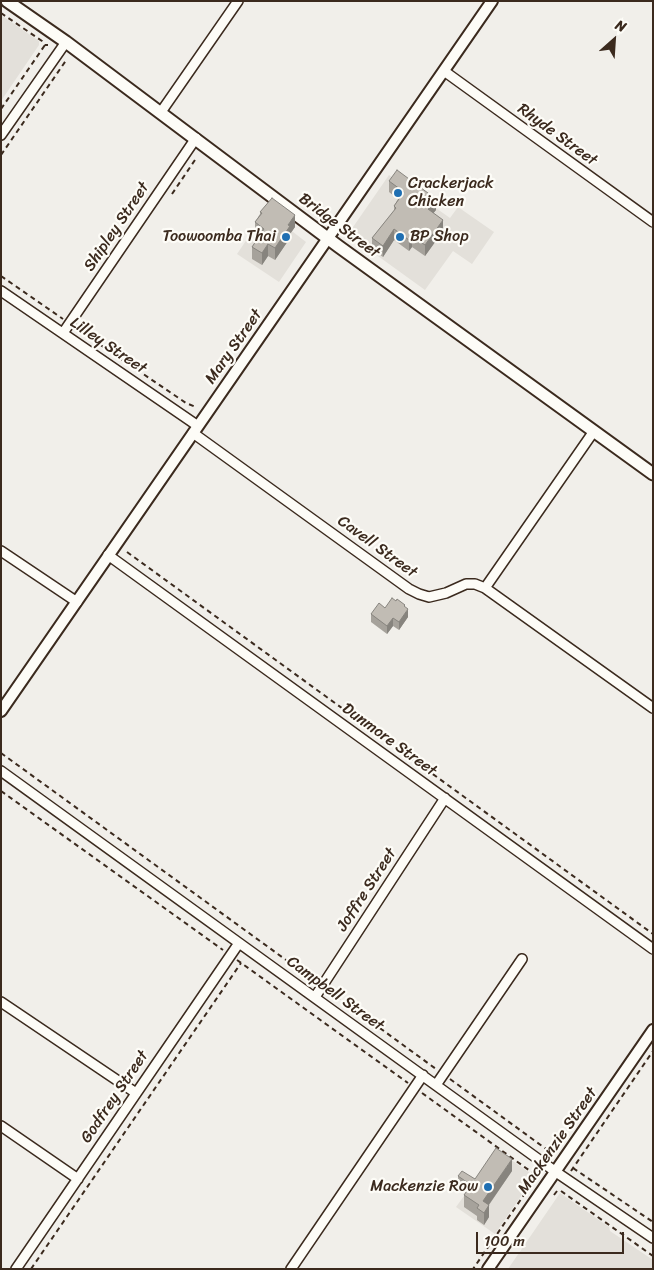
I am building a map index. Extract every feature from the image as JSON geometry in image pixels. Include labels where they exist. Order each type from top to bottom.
[{"type":"main road","name":"Bridge Street","points":[[7,1],[161,112],[327,238],[653,474]]},
{"type":"street","points":[[161,112],[238,1]]},
{"type":"street","name":"Mary Street","points":[[1,711],[492,1]]},
{"type":"street","points":[[1,135],[66,42]]},
{"type":"street","name":"Rhyde Street","points":[[444,71],[653,222]]},
{"type":"street","name":"Shipley Street","points":[[63,333],[196,138]]},
{"type":"street","name":"Lilley Street","points":[[1,291],[63,333],[195,429]]},
{"type":"street","name":"Cavell Street","points":[[195,429],[409,589],[429,596],[438,595],[466,584],[475,584],[484,588]]},
{"type":"street","points":[[594,430],[484,588],[653,708]]},
{"type":"street","points":[[1,551],[76,602]]},
{"type":"street","name":"Dunmore Street","points":[[108,554],[653,949]]},
{"type":"street","name":"Campbell Street","points":[[1,772],[567,1180],[653,1238]]},
{"type":"street","name":"Joffre Street","points":[[315,997],[445,798]]},
{"type":"street","name":"Godfrey Street","points":[[16,1269],[239,942]]},
{"type":"street","points":[[436,1084],[522,959]]},
{"type":"street","points":[[1,1002],[136,1093]]},
{"type":"street","name":"Mackenzie Street","points":[[488,1269],[653,1030]]},
{"type":"street","points":[[291,1269],[423,1075]]},
{"type":"street","points":[[1,1126],[78,1179]]},
{"type":"path","points":[[1,13],[47,45],[1,109]]},
{"type":"path","points":[[1,156],[67,59]]},
{"type":"path","points":[[172,194],[197,157]]},
{"type":"path","points":[[1,276],[186,403],[196,407]]},
{"type":"path","points":[[127,552],[653,934]]},
{"type":"path","points":[[1,753],[553,1154]]},
{"type":"path","points":[[1,791],[537,1176],[473,1269]]},
{"type":"path","points":[[31,1269],[241,963]]},
{"type":"path","points":[[554,1195],[561,1191],[573,1168],[653,1051]]},
{"type":"path","points":[[573,1168],[653,1222]]},
{"type":"path","points":[[561,1191],[653,1256]]},
{"type":"shaded area","points":[[1,15],[39,41],[39,45],[1,101]]},
{"type":"shaded area","points":[[389,175],[450,218],[458,207],[494,232],[472,264],[453,251],[425,290],[353,238],[351,230]]},
{"type":"shaded area","points":[[266,211],[306,242],[279,282],[237,254]]},
{"type":"shaded area","points":[[497,1150],[530,1173],[532,1180],[495,1234],[456,1207]]},
{"type":"shaded area","points":[[560,1193],[609,1227],[610,1231],[653,1260],[653,1269],[508,1269]]},
{"type":"building","points":[[397,170],[436,199],[428,209],[443,220],[425,245],[412,236],[409,240],[394,229],[383,246],[372,238],[396,208],[394,206],[404,192],[389,181]]},
{"type":"building","points":[[272,198],[295,215],[275,248],[268,244],[262,253],[252,247],[264,229],[255,222],[262,213],[260,212]]},
{"type":"building","points":[[392,598],[396,601],[397,599],[408,609],[399,622],[393,618],[387,626],[371,614],[379,603],[385,608]]},
{"type":"building","points":[[496,1148],[512,1159],[483,1201],[489,1205],[484,1213],[477,1208],[479,1205],[464,1195],[471,1185],[458,1176],[462,1171],[475,1179]]},
{"type":"place","name":"Crackerjack Chicken","points":[[398,193]]},
{"type":"place","name":"Toowoomba Thai","points":[[286,237]]},
{"type":"place","name":"BP Shop","points":[[400,237]]},
{"type":"place","name":"Mackenzie Row","points":[[488,1187]]}]
